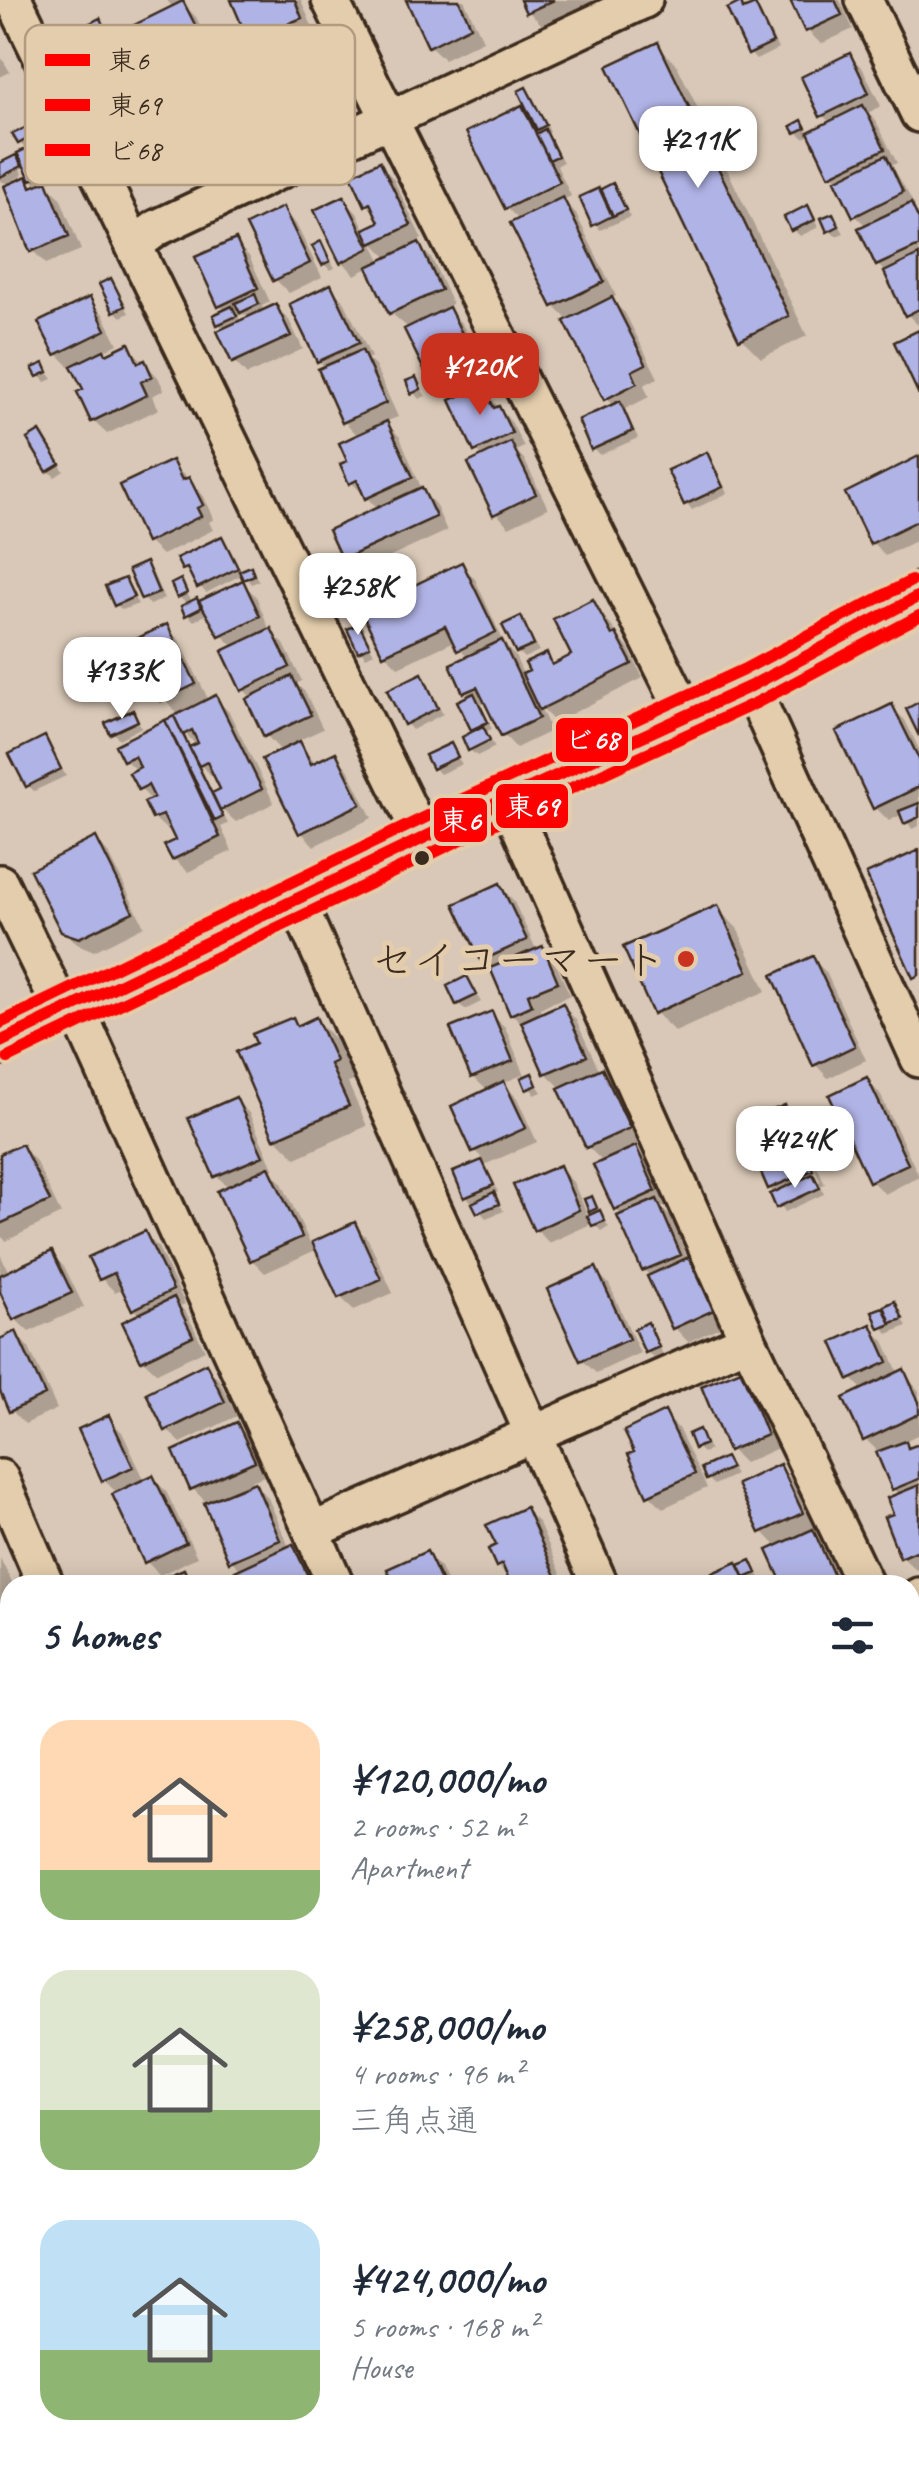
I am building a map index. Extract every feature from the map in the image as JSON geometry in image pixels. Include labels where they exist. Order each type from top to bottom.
[{"type":"street","points":[[14,0],[26,25]]},
{"type":"street","points":[[330,0],[342,25]]},
{"type":"street","points":[[355,137],[644,0]]},
{"type":"street","points":[[864,0],[919,114]]},
{"type":"street","points":[[355,50],[688,716]]},
{"type":"street","points":[[105,185],[423,839]]},
{"type":"street","points":[[134,244],[156,228],[250,185]]},
{"type":"street","points":[[0,1042],[506,798],[751,686],[919,596]]},
{"type":"street","points":[[751,686],[919,1059]]},
{"type":"street","points":[[506,798],[748,1340],[860,1575]]},
{"type":"street","points":[[0,884],[69,1009],[331,1575]]},
{"type":"street","points":[[296,899],[596,1575]]},
{"type":"street","points":[[312,1532],[748,1340]]},
{"type":"street","points":[[2,1489],[41,1575]]},
{"type":"building","points":[[231,0],[295,0],[302,18],[285,25],[242,25]]},
{"type":"building","points":[[406,0],[459,0],[471,26],[428,47]]},
{"type":"building","points":[[520,0],[554,0],[526,13]]},
{"type":"building","points":[[790,0],[835,0],[842,15],[805,32]]},
{"type":"building","points":[[183,1],[195,25],[134,25]]},
{"type":"building","points":[[741,2],[743,9],[755,4],[773,43],[748,55],[727,9]]},
{"type":"building","points":[[658,42],[789,316],[739,340],[607,66]]},
{"type":"building","points":[[850,53],[869,93],[820,117],[801,77]]},
{"type":"building","points":[[526,87],[546,125],[537,130],[518,91]]},
{"type":"building","points":[[522,105],[560,182],[505,209],[466,132]]},
{"type":"building","points":[[863,105],[885,149],[829,176],[808,132]]},
{"type":"building","points":[[802,120],[806,128],[795,133],[791,126]]},
{"type":"building","points":[[25,128],[25,140],[18,144],[12,134]]},
{"type":"building","points":[[545,129],[558,156],[549,160],[536,134]]},
{"type":"building","points":[[25,149],[25,168],[17,153]]},
{"type":"building","points":[[16,155],[22,166],[0,177],[0,163]]},
{"type":"building","points":[[886,155],[903,192],[853,217],[835,180]]},
{"type":"building","points":[[380,161],[411,225],[371,244],[364,229],[379,222],[370,203],[365,206],[355,184],[355,173]]},
{"type":"building","points":[[25,177],[25,185],[49,185],[69,236],[30,252],[4,186]]},
{"type":"building","points":[[613,183],[626,210],[613,216],[601,189]]},
{"type":"building","points":[[599,188],[612,216],[592,226],[579,197]]},
{"type":"building","points":[[344,196],[370,248],[340,263],[314,210]]},
{"type":"building","points":[[563,197],[604,282],[552,307],[510,223]]},
{"type":"building","points":[[911,203],[919,220],[919,246],[876,266],[858,228]]},
{"type":"building","points":[[808,205],[815,220],[791,231],[784,217]]},
{"type":"building","points":[[283,207],[310,263],[273,281],[246,225]]},
{"type":"building","points":[[833,213],[839,226],[827,232],[821,218]]},
{"type":"building","points":[[236,239],[258,288],[218,307],[195,257]]},
{"type":"building","points":[[321,241],[330,261],[322,265],[312,246]]},
{"type":"building","points":[[419,242],[441,290],[389,314],[367,267]]},
{"type":"building","points":[[919,255],[919,309],[905,316],[884,272]]},
{"type":"building","points":[[111,278],[125,306],[113,312],[99,284]]},
{"type":"building","points":[[331,284],[359,343],[317,362],[289,304]]},
{"type":"building","points":[[255,294],[259,304],[240,313],[235,303]]},
{"type":"building","points":[[90,297],[106,330],[55,355],[38,322]]},
{"type":"building","points":[[612,297],[646,364],[632,371],[637,383],[604,400],[564,321]]},
{"type":"building","points":[[276,304],[291,336],[232,363],[217,331]]},
{"type":"building","points":[[232,306],[237,316],[217,325],[213,315]]},
{"type":"building","points":[[449,307],[473,356],[428,378],[404,329]]},
{"type":"building","points":[[919,330],[919,395],[894,342]]},
{"type":"building","points":[[129,343],[138,363],[145,360],[152,376],[141,382],[147,395],[91,422],[77,392],[83,389],[71,366]]},
{"type":"building","points":[[362,350],[386,403],[342,423],[318,369]]},
{"type":"building","points":[[44,363],[48,372],[37,377],[32,368]]},
{"type":"building","points":[[416,377],[421,389],[411,394],[406,381]]},
{"type":"building","points":[[483,385],[512,433],[474,452],[450,400]]},
{"type":"building","points":[[620,401],[633,431],[591,450],[578,420]]},
{"type":"building","points":[[387,421],[413,477],[365,499],[357,480],[349,484],[340,464],[347,461],[339,443]]},
{"type":"building","points":[[40,431],[60,464],[47,472],[27,439]]},
{"type":"building","points":[[511,442],[536,494],[493,515],[468,463]]},
{"type":"building","points":[[707,452],[723,487],[684,505],[667,470]]},
{"type":"building","points":[[919,456],[919,520],[870,544],[845,493]]},
{"type":"building","points":[[172,460],[182,480],[189,477],[203,505],[197,508],[201,516],[146,543],[119,485]]},
{"type":"building","points":[[422,487],[436,517],[342,560],[328,530]]},
{"type":"building","points":[[222,536],[238,568],[197,588],[187,568],[182,570],[176,558]]},
{"type":"building","points":[[146,562],[159,593],[141,600],[128,570]]},
{"type":"building","points":[[462,562],[496,632],[457,651],[445,626],[383,655],[361,611]]},
{"type":"building","points":[[251,566],[254,575],[243,580],[239,571]]},
{"type":"building","points":[[125,578],[134,597],[114,606],[105,586]]},
{"type":"building","points":[[181,579],[187,593],[177,598],[171,584]]},
{"type":"building","points":[[243,580],[260,616],[219,636],[199,601]]},
{"type":"building","points":[[197,598],[201,608],[185,616],[181,606]]},
{"type":"building","points":[[593,599],[632,664],[539,710],[522,674],[529,671],[525,663],[547,653],[552,665],[571,655],[553,619]]},
{"type":"building","points":[[521,616],[534,645],[516,653],[502,625]]},
{"type":"building","points":[[167,624],[196,684],[161,701],[150,677],[140,682],[123,645]]},
{"type":"building","points":[[359,624],[370,646],[358,652],[347,629]]},
{"type":"building","points":[[271,628],[290,667],[241,691],[222,651]]},
{"type":"building","points":[[502,640],[539,718],[501,736],[477,687],[463,693],[450,664]]},
{"type":"building","points":[[422,673],[438,708],[404,725],[387,690]]},
{"type":"building","points":[[292,676],[311,715],[264,737],[246,699]]},
{"type":"building","points":[[474,693],[488,722],[471,730],[457,701]]},
{"type":"building","points":[[216,695],[262,789],[220,810],[212,793],[220,789],[207,762],[199,766],[189,747],[198,743],[192,730],[183,735],[174,716]]},
{"type":"building","points":[[919,702],[919,736],[906,709]]},
{"type":"building","points":[[892,704],[919,759],[919,787],[873,809],[836,731]]},
{"type":"building","points":[[133,710],[138,721],[110,734],[105,723]]},
{"type":"building","points":[[174,716],[223,817],[215,821],[165,720]]},
{"type":"building","points":[[165,720],[220,837],[172,860],[164,845],[175,840],[163,815],[152,819],[144,802],[154,797],[148,785],[138,790],[129,773],[140,767],[134,756],[123,761],[115,745]]},
{"type":"building","points":[[483,726],[490,740],[468,751],[462,737]]},
{"type":"building","points":[[45,736],[61,769],[26,787],[9,754]]},
{"type":"building","points":[[300,741],[311,764],[336,752],[361,804],[299,834],[262,759]]},
{"type":"building","points":[[451,743],[458,757],[432,769],[425,755]]},
{"type":"building","points":[[919,803],[919,817],[904,824],[899,811]]},
{"type":"building","points":[[96,837],[133,912],[79,938],[61,932],[30,870]]},
{"type":"building","points":[[919,850],[919,975],[913,978],[866,874]]},
{"type":"building","points":[[500,883],[527,940],[481,961],[454,904]]},
{"type":"building","name":"セイコーマート","points":[[718,905],[748,971],[653,1014],[623,947]]},
{"type":"building","points":[[543,946],[558,982],[528,994],[532,1005],[510,1015],[490,968]]},
{"type":"building","points":[[813,956],[855,1046],[813,1066],[772,975]]},
{"type":"building","points":[[467,976],[477,995],[456,1005],[447,986]]},
{"type":"building","points":[[563,1003],[587,1056],[544,1074],[521,1022]]},
{"type":"building","points":[[492,1011],[513,1061],[471,1078],[450,1028]]},
{"type":"building","points":[[293,1017],[297,1026],[316,1017],[336,1061],[330,1064],[349,1106],[274,1139],[236,1052],[256,1043],[252,1034]]},
{"type":"building","points":[[602,1068],[630,1128],[586,1148],[558,1088]]},
{"type":"building","points":[[532,1073],[537,1085],[526,1090],[521,1078]]},
{"type":"building","points":[[867,1077],[908,1164],[869,1182],[829,1095]]},
{"type":"building","points":[[504,1081],[526,1128],[472,1152],[451,1106]]},
{"type":"building","points":[[236,1097],[263,1156],[214,1177],[188,1118]]},
{"type":"building","points":[[785,1105],[813,1170],[768,1189],[740,1124]]},
{"type":"building","points":[[22,1144],[50,1201],[0,1224],[0,1154]]},
{"type":"building","points":[[636,1146],[656,1191],[614,1210],[593,1165]]},
{"type":"building","points":[[482,1160],[494,1185],[464,1198],[453,1172]]},
{"type":"building","points":[[560,1165],[579,1210],[534,1231],[513,1185]]},
{"type":"building","points":[[269,1167],[302,1237],[250,1261],[217,1191]]},
{"type":"building","points":[[813,1174],[820,1188],[776,1208],[770,1194]]},
{"type":"building","points":[[494,1192],[499,1204],[477,1213],[472,1203]]},
{"type":"building","points":[[592,1196],[597,1208],[589,1212],[584,1199]]},
{"type":"building","points":[[657,1199],[681,1255],[642,1271],[617,1216]]},
{"type":"building","points":[[600,1210],[605,1221],[592,1226],[587,1216]]},
{"type":"building","points":[[355,1222],[381,1279],[338,1298],[312,1242]]},
{"type":"building","points":[[145,1231],[173,1290],[132,1310],[114,1273],[99,1280],[88,1257]]},
{"type":"building","points":[[52,1251],[72,1293],[13,1320],[0,1292],[0,1275]]},
{"type":"building","points":[[689,1257],[714,1310],[672,1329],[647,1276]]},
{"type":"building","points":[[596,1267],[629,1339],[580,1361],[547,1289]]},
{"type":"building","points":[[174,1297],[193,1336],[141,1361],[122,1322]]},
{"type":"building","points":[[895,1301],[903,1319],[891,1323],[884,1306]]},
{"type":"building","points":[[883,1307],[891,1324],[879,1329],[872,1311]]},
{"type":"building","points":[[648,1322],[659,1347],[645,1353],[634,1329]]},
{"type":"building","points":[[871,1324],[888,1362],[849,1380],[832,1342]]},
{"type":"building","points":[[16,1331],[45,1395],[9,1412],[0,1391],[0,1339]]},
{"type":"building","points":[[206,1363],[225,1402],[165,1431],[146,1393]]},
{"type":"building","points":[[904,1369],[919,1402],[919,1414],[863,1441],[843,1398]]},
{"type":"building","points":[[741,1370],[767,1435],[728,1451],[701,1386]]},
{"type":"building","points":[[665,1411],[695,1474],[647,1496],[628,1454],[634,1452],[624,1431]]},
{"type":"building","points":[[109,1415],[133,1467],[102,1481],[78,1429]]},
{"type":"building","points":[[237,1422],[255,1461],[190,1490],[173,1451]]},
{"type":"building","points":[[699,1429],[705,1444],[694,1449],[688,1434]]},
{"type":"building","points":[[906,1441],[908,1448],[919,1444],[919,1479],[892,1490],[876,1452]]},
{"type":"building","points":[[725,1457],[731,1468],[706,1480],[701,1468]]},
{"type":"building","points":[[780,1464],[803,1513],[760,1533],[737,1484]]},
{"type":"building","points":[[153,1475],[186,1543],[144,1563],[112,1494]]},
{"type":"building","points":[[255,1482],[280,1540],[229,1562],[204,1503]]},
{"type":"building","points":[[919,1485],[919,1550],[900,1558],[884,1517],[893,1514],[887,1498]]},
{"type":"building","points":[[526,1507],[556,1575],[507,1575],[502,1564],[496,1567],[488,1549],[496,1545],[486,1525]]},
{"type":"building","points":[[813,1529],[834,1575],[778,1575],[767,1550]]},
{"type":"building","points":[[293,1544],[307,1575],[237,1575],[235,1571]]},
{"type":"building","points":[[427,1551],[438,1575],[390,1575],[387,1569]]},
{"type":"building","points":[[751,1560],[757,1573],[744,1575],[739,1565]]},
{"type":"building","points":[[737,1562],[743,1575],[708,1575]]},
{"type":"transit line","name":"ビ68","points":[[0,1023],[461,800],[743,670],[911,581]]},
{"type":"transit line","name":"東6","points":[[0,1042],[469,816],[751,686],[919,596]]},
{"type":"transit line","name":"東69","points":[[8,1058],[476,832],[758,702],[919,616]]},
{"type":"place","name":"セイコーマート","points":[[686,959]]}]
